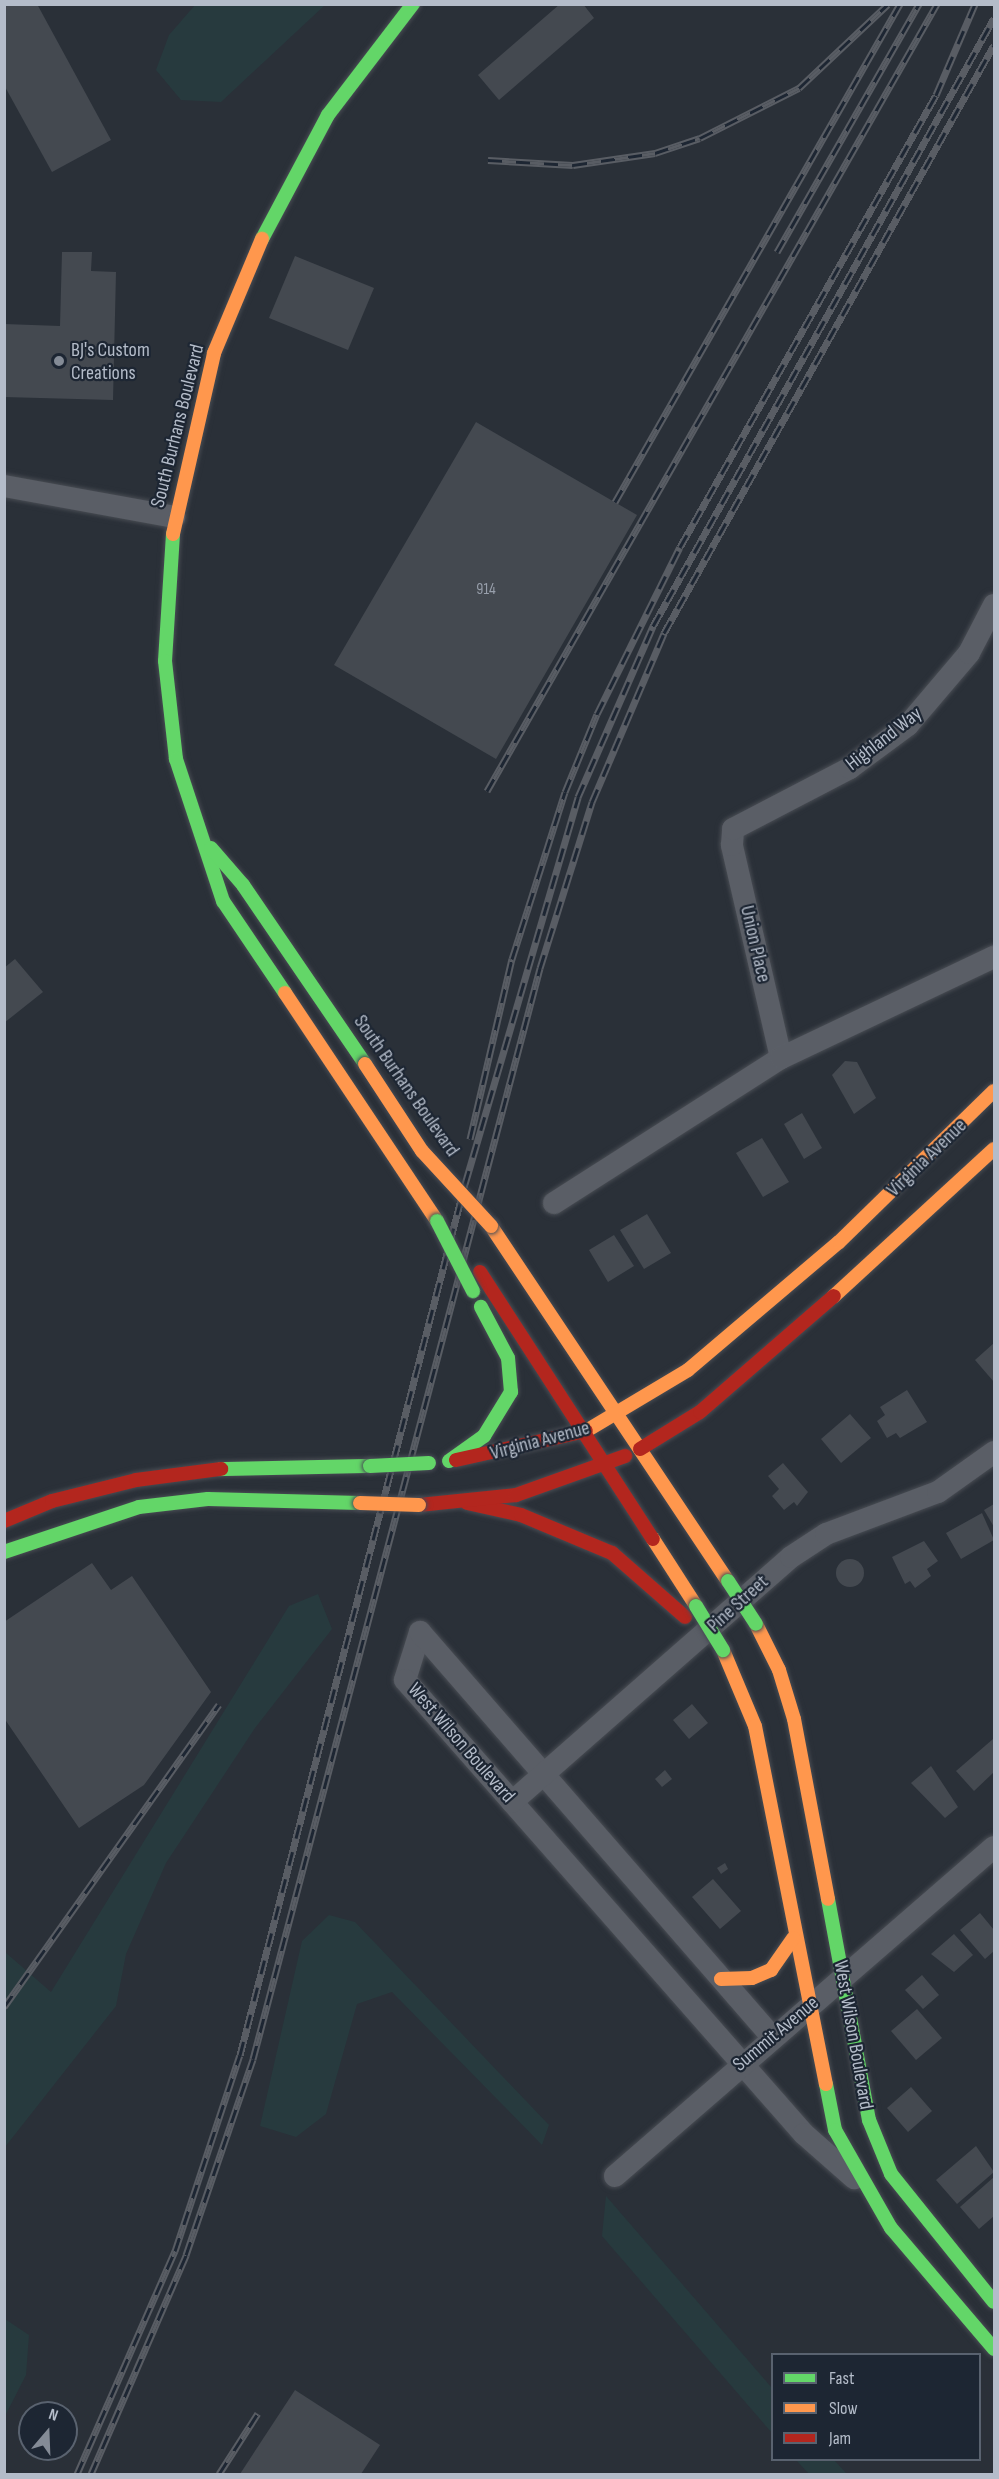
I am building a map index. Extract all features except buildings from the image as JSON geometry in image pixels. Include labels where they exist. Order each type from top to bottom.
[{"type":"main road","name":"South Burhans Boulevard","points":[[413,4],[328,114],[276,204],[214,353],[174,517],[165,603],[167,704],[183,790],[222,902],[437,1221],[480,1272],[586,1431]]},
{"type":"main road","name":"South Burhans Boulevard","points":[[200,835],[243,885],[422,1151],[490,1226],[616,1417],[640,1449]]},
{"type":"main road","name":"Virginia Avenue","points":[[4,1521],[52,1502],[136,1480],[211,1469],[370,1466],[449,1461],[586,1431],[616,1417],[688,1370],[839,1242],[994,1091]]},
{"type":"main road","name":"Virginia Avenue","points":[[4,1552],[139,1507],[208,1499],[419,1505],[467,1503],[527,1492],[606,1466],[640,1449],[700,1412],[764,1360],[994,1149]]},
{"type":"main road","points":[[437,1221],[508,1358],[511,1392],[484,1436],[449,1461]]},
{"type":"main road","points":[[586,1431],[696,1606],[719,1652]]},
{"type":"main road","name":"West Wilson Boulevard","points":[[640,1449],[756,1624],[779,1670],[794,1719],[869,2120],[891,2174],[994,2302]]},
{"type":"main road","points":[[467,1503],[521,1515],[612,1553],[685,1617],[719,1652]]},
{"type":"main road","name":"West Wilson Boulevard","points":[[719,1652],[742,1688],[768,1785],[793,1938],[835,2130],[863,2186],[891,2228],[987,2324],[994,2349]]},
{"type":"main road","points":[[721,1979],[752,1978],[771,1970],[793,1938]]},
{"type":"street","points":[[4,486],[174,517]]},
{"type":"street","name":"Highland Way","points":[[733,829],[850,768],[908,725],[942,690],[993,614]]},
{"type":"street","name":"Union Place","points":[[733,829],[732,845],[781,1058]]},
{"type":"street","points":[[554,1203],[781,1058],[994,957]]},
{"type":"street","name":"Pine Street","points":[[512,1802],[545,1776],[791,1557],[826,1534],[938,1492],[994,1452]]},
{"type":"street","name":"West Wilson Boulevard","points":[[772,2037],[420,1632],[405,1680],[804,2134],[863,2186]]},
{"type":"street","name":"Summit Avenue","points":[[615,2176],[741,2063],[994,1847]]},
{"type":"green space","points":[[195,5],[325,5],[221,102],[181,100],[156,70],[169,35]]},
{"type":"green space","points":[[318,1594],[332,1629],[255,1728],[166,1863],[126,1954],[116,2006],[5,2147],[5,1952],[51,1992],[289,1606]]},
{"type":"green space","points":[[329,1915],[355,1922],[549,2125],[542,2145],[392,1992],[357,2004],[326,2114],[296,2137],[260,2126],[302,1941]]},
{"type":"green space","points":[[606,2196],[771,2387],[771,2432],[602,2236]]},
{"type":"green space","points":[[5,2319],[29,2335],[26,2375],[5,2416]]},
{"type":"green space","points":[[797,2461],[835,2461],[847,2474],[809,2474]]},
{"type":"railway","points":[[488,160],[573,165],[655,153],[700,138],[799,88],[888,4]]},
{"type":"railway","points":[[615,502],[900,4]]},
{"type":"railway","points":[[777,252],[919,4]]},
{"type":"railway","points":[[487,791],[937,4]]},
{"type":"railway","points":[[470,1139],[512,959],[565,792],[597,714],[680,547],[936,95],[975,4]]},
{"type":"railway","points":[[77,2474],[175,2251],[240,2055],[465,1184],[578,797],[653,626],[994,18]]},
{"type":"railway","points":[[91,2474],[186,2255],[253,2059],[540,968],[592,802],[664,633],[994,45]]},
{"type":"railway","points":[[4,2007],[219,1705]]},
{"type":"railway","points":[[219,2474],[258,2413]]},
{"type":"traffic: fast","points":[[262,239],[328,115],[413,4]]},
{"type":"traffic: fast","points":[[173,534],[165,661],[176,759],[223,901],[285,993]]},
{"type":"traffic: fast","points":[[211,848],[243,885],[365,1064]]},
{"type":"traffic: fast","points":[[437,1221],[473,1291]]},
{"type":"traffic: fast","points":[[449,1461],[484,1436],[511,1392],[508,1358],[481,1307]]},
{"type":"traffic: fast","points":[[370,1466],[429,1463]]},
{"type":"traffic: fast","points":[[221,1469],[370,1466]]},
{"type":"traffic: fast","points":[[4,1552],[139,1507],[208,1499],[360,1503]]},
{"type":"traffic: fast","points":[[728,1581],[756,1624]]},
{"type":"traffic: fast","points":[[696,1606],[723,1650]]},
{"type":"traffic: fast","points":[[828,1899],[869,2120],[891,2174],[994,2302]]},
{"type":"traffic: fast","points":[[826,2084],[835,2130],[891,2228],[994,2349]]},
{"type":"traffic: slow","points":[[173,534],[214,353],[262,239]]},
{"type":"traffic: slow","points":[[285,993],[437,1221]]},
{"type":"traffic: slow","points":[[365,1064],[422,1151],[491,1226]]},
{"type":"traffic: slow","points":[[586,1431],[688,1370],[839,1242],[994,1091]]},
{"type":"traffic: slow","points":[[834,1296],[994,1149]]},
{"type":"traffic: slow","points":[[491,1226],[728,1581]]},
{"type":"traffic: slow","points":[[360,1503],[419,1505]]},
{"type":"traffic: slow","points":[[653,1539],[696,1606]]},
{"type":"traffic: slow","points":[[756,1624],[779,1670],[794,1719],[828,1899]]},
{"type":"traffic: slow","points":[[723,1650],[755,1726],[826,2084]]},
{"type":"traffic: slow","points":[[721,1979],[752,1978],[771,1970],[793,1938]]},
{"type":"traffic: jam","points":[[480,1272],[653,1539]]},
{"type":"traffic: jam","points":[[640,1449],[700,1412],[834,1296]]},
{"type":"traffic: jam","points":[[456,1460],[586,1431]]},
{"type":"traffic: jam","points":[[419,1505],[516,1495],[625,1456]]},
{"type":"traffic: jam","points":[[4,1521],[52,1501],[136,1480],[221,1469]]},
{"type":"traffic: jam","points":[[467,1503],[521,1515],[612,1553],[685,1617]]},
{"type":"place","name":"BJ's Custom Creations","points":[[59,361]]}]
